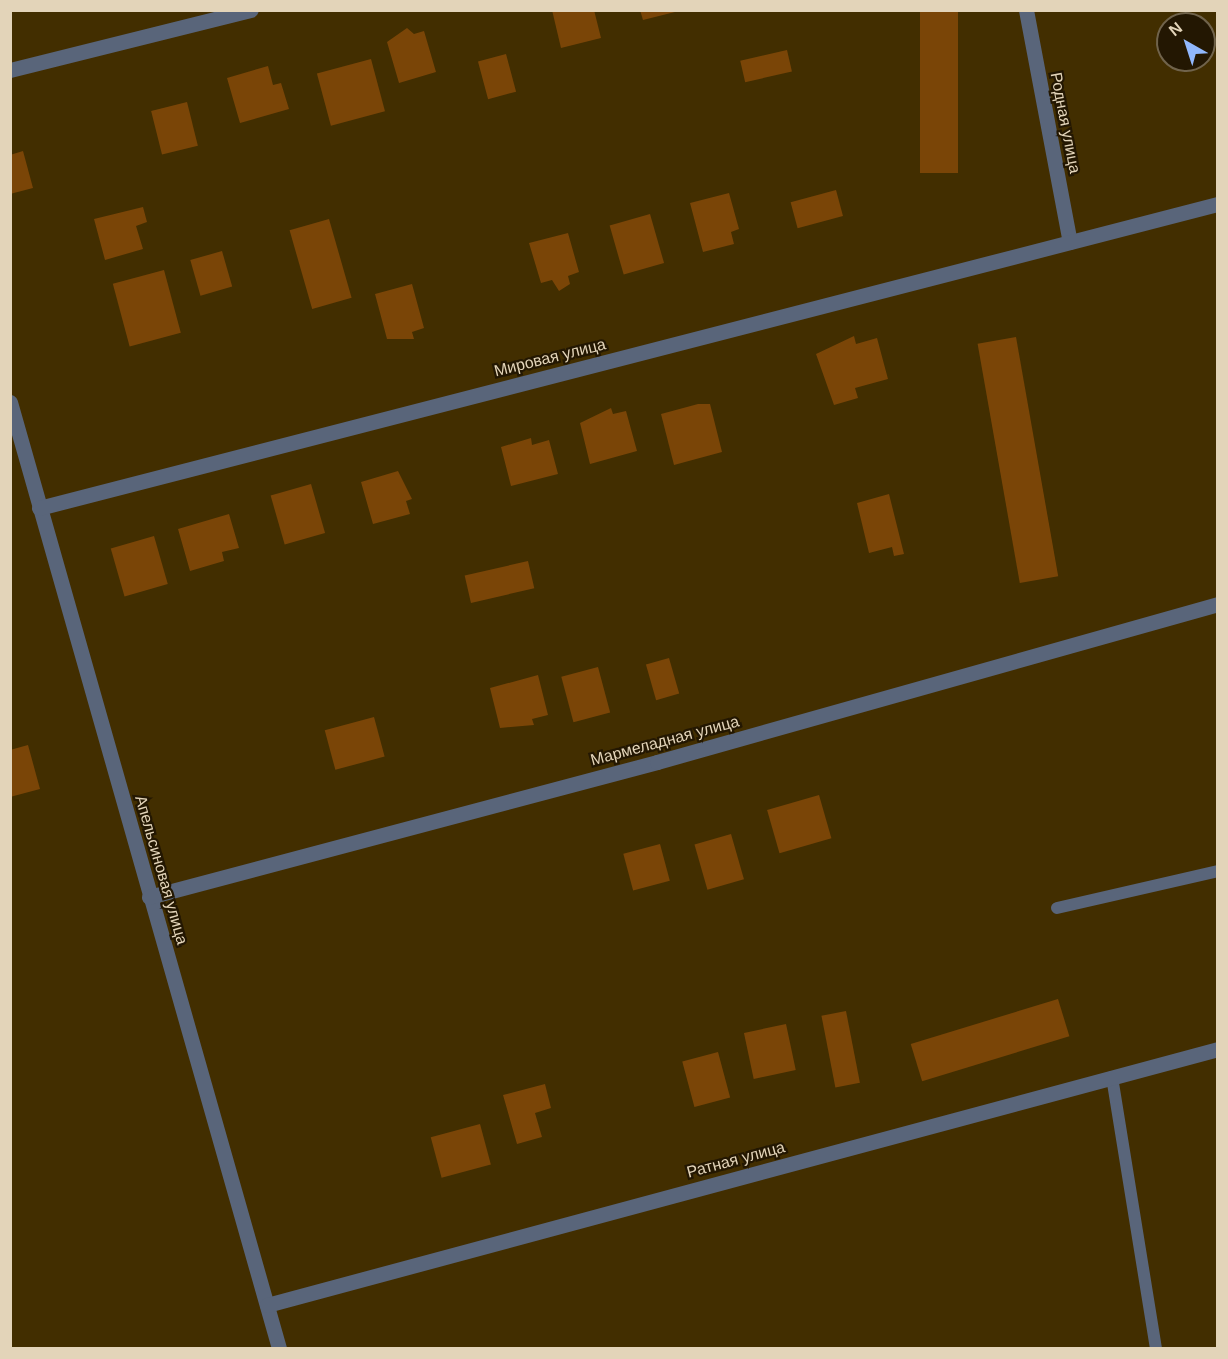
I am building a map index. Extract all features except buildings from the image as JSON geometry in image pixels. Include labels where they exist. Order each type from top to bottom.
[{"type":"street","points":[[10,70],[250,10]]},
{"type":"street","name":"Родная улица","points":[[1026,10],[1070,242]]},
{"type":"street","name":"Мировая улица","points":[[39,508],[1218,204]]},
{"type":"street","name":"Апельсиновая улица","points":[[10,402],[279,1348]]},
{"type":"street","name":"Мармеладная улица","points":[[149,897],[657,762],[1218,604]]},
{"type":"street","name":"Ратная улица","points":[[267,1305],[1216,1050]]},
{"type":"lane","points":[[1057,908],[1218,871]]},
{"type":"lane","points":[[1112,1077],[1156,1348]]}]
